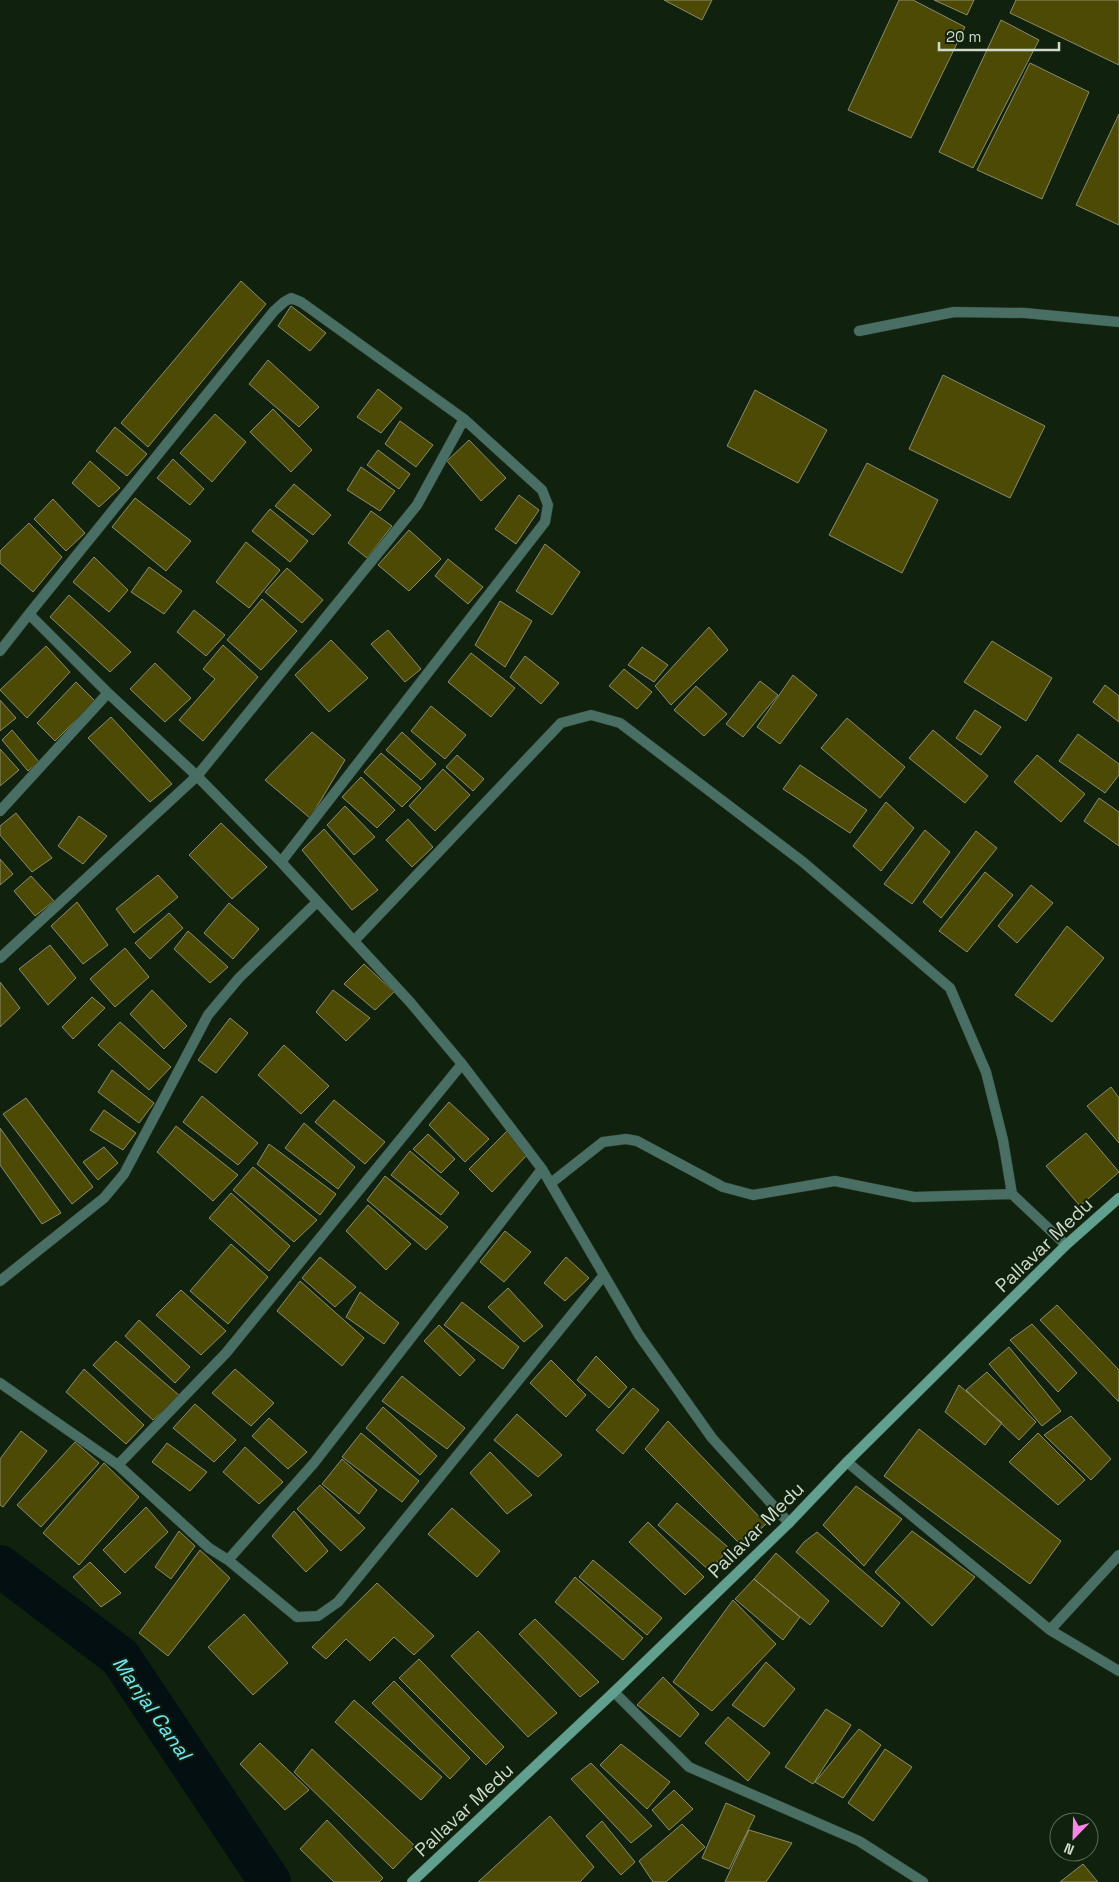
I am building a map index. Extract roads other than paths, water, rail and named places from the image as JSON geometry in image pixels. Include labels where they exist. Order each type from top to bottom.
[{"type":"street","points":[[0,651],[274,311],[291,298],[301,302],[464,419],[542,490],[548,505],[545,522],[281,862]]},
{"type":"street","points":[[859,331],[954,312],[1025,313],[1119,322]]},
{"type":"street","points":[[0,958],[197,776],[417,504],[464,419]]},
{"type":"street","points":[[29,614],[108,693],[197,776],[281,862],[410,1002],[462,1064],[542,1169],[639,1336],[712,1438],[789,1523]]},
{"type":"street","points":[[0,811],[108,693]]},
{"type":"street","points":[[354,941],[561,723],[591,715],[620,723],[803,862],[950,988],[986,1072],[1003,1140],[1012,1194],[1066,1245]]},
{"type":"street","points":[[0,1281],[104,1198],[124,1174],[208,1015],[239,978],[317,902]]},
{"type":"street","points":[[118,1465],[226,1353],[462,1064]]},
{"type":"street","points":[[551,1183],[603,1142],[626,1139],[637,1141],[723,1187],[753,1195],[835,1181],[914,1197],[1012,1194]]},
{"type":"street","points":[[228,1560],[314,1463],[542,1169]]},
{"type":"street","name":"Pallavar Medu","points":[[412,1882],[614,1692],[789,1523],[847,1462],[1066,1245],[1119,1198]]},
{"type":"street","points":[[0,1383],[118,1465],[209,1548],[228,1560],[297,1617],[318,1616],[338,1602],[604,1275]]},
{"type":"street","points":[[847,1462],[1050,1630],[1119,1671]]},
{"type":"street","points":[[1050,1630],[1119,1555]]},
{"type":"street","points":[[614,1692],[689,1767],[859,1841],[923,1882]]},
{"type":"waterway","name":"Manjal Canal","points":[[0,1566],[120,1657],[270,1882]]}]
